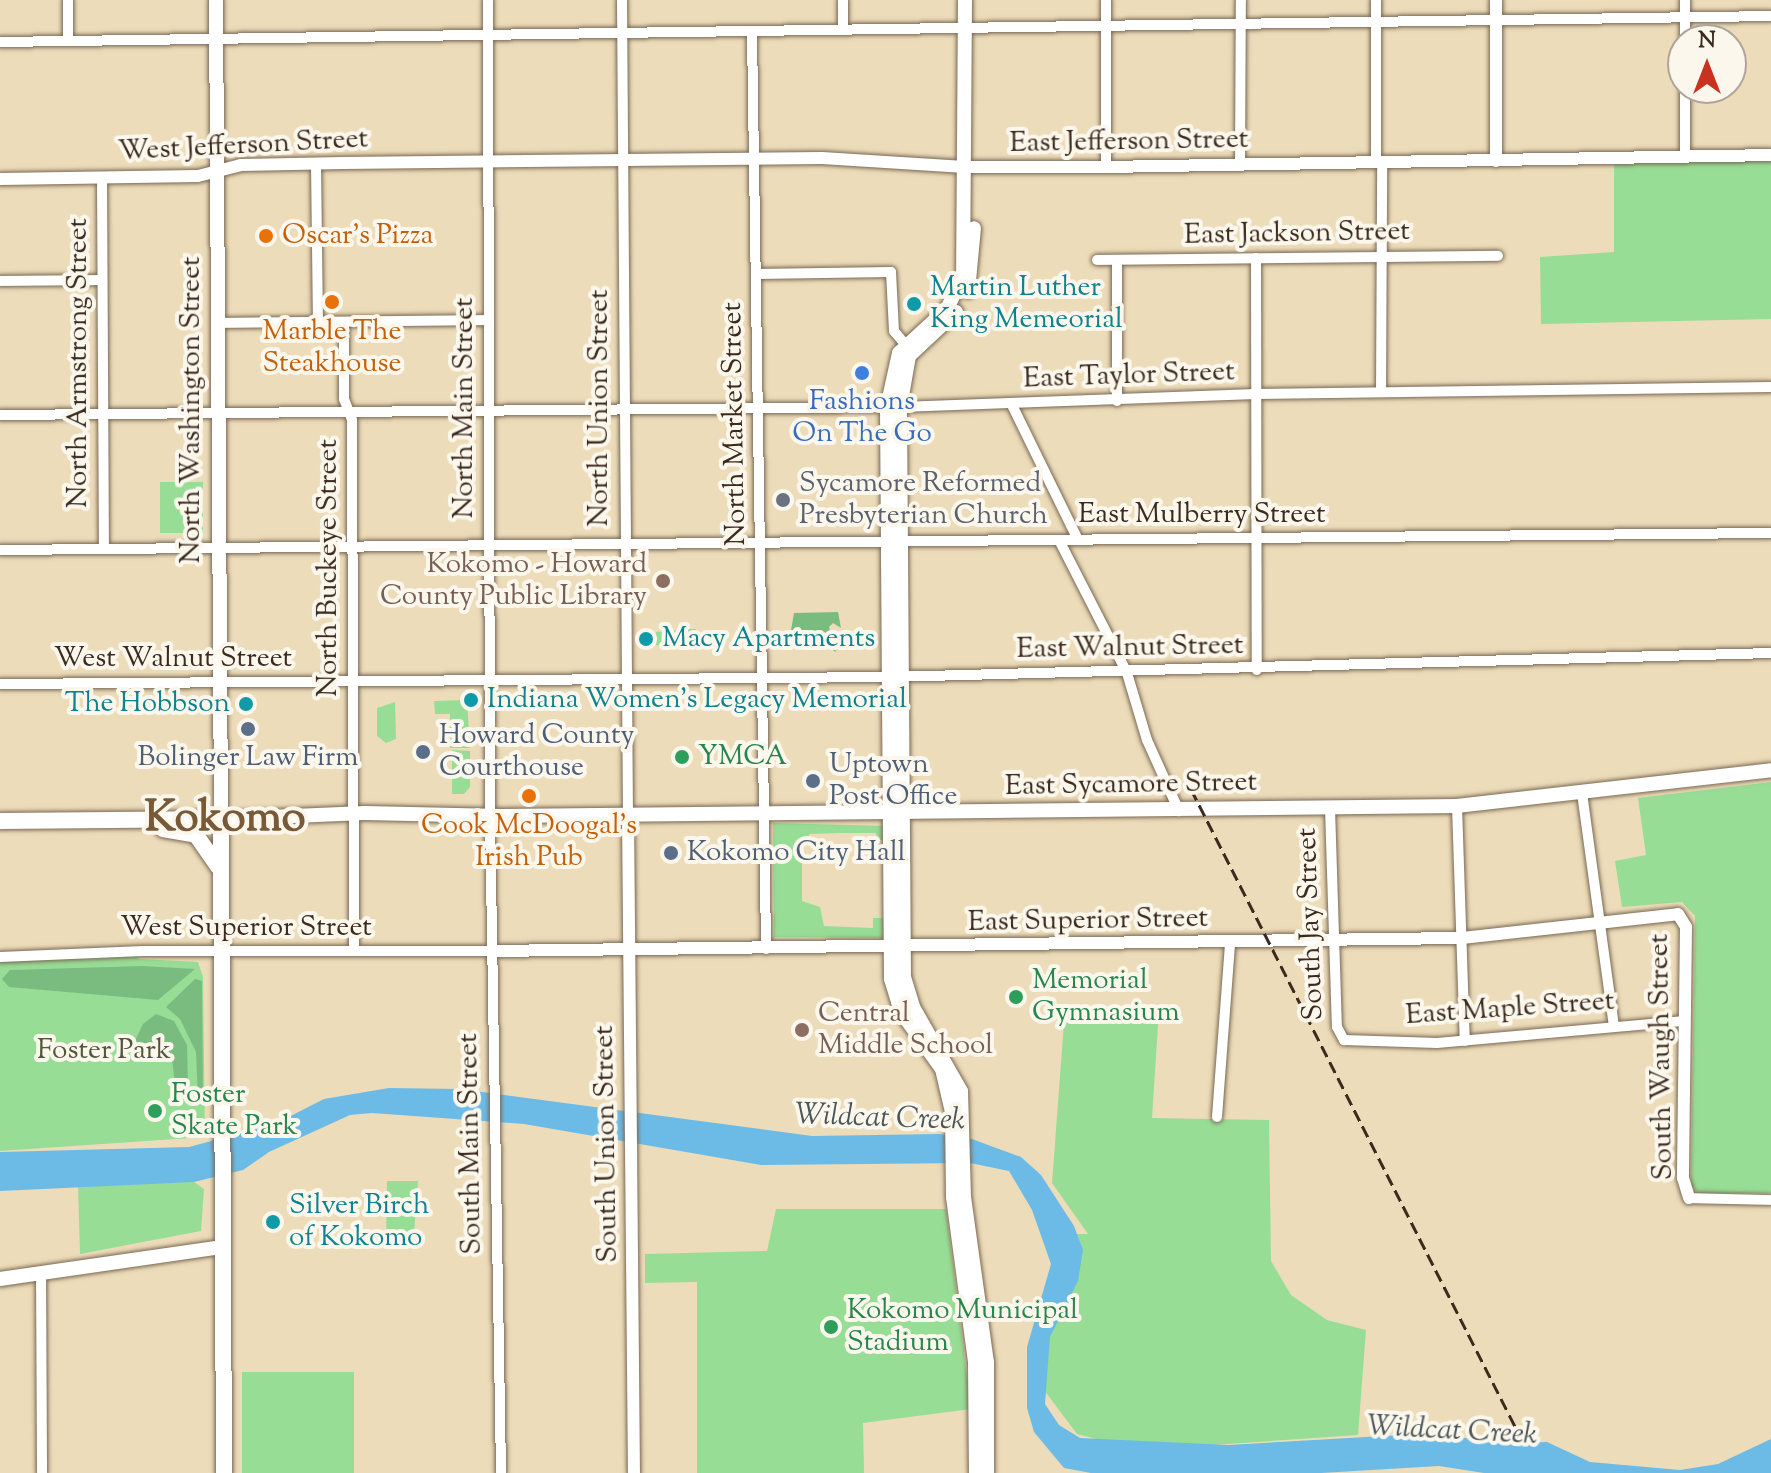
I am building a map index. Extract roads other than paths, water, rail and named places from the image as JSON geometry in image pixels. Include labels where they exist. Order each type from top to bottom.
[{"type":"main road","name":"North Washington Street","points":[[216,0],[221,819]]},
{"type":"main road","points":[[965,0],[969,28],[969,167],[974,262],[968,292],[951,317],[908,349],[891,376],[894,407],[896,1000],[942,1069],[958,1112],[958,1192],[975,1362],[976,1473]]},
{"type":"main road","points":[[969,28],[973,0]]},
{"type":"main road","name":"East Sycamore Street","points":[[221,819],[1457,806],[1771,770]]},
{"type":"main road","points":[[0,821],[221,819],[224,1473]]},
{"type":"main road","points":[[102,821],[192,833],[221,870]]},
{"type":"main road","points":[[958,1192],[987,1362],[987,1473]]},
{"type":"main road","points":[[0,1279],[223,1247]]},
{"type":"street","points":[[68,0],[68,41]]},
{"type":"street","name":"North Main Street","points":[[488,0],[490,815]]},
{"type":"street","name":"North Union Street","points":[[622,0],[628,815]]},
{"type":"street","points":[[843,0],[843,30]]},
{"type":"street","points":[[1106,0],[1106,167]]},
{"type":"street","points":[[1240,165],[1241,0]]},
{"type":"street","points":[[1376,0],[1382,256],[1381,392]]},
{"type":"street","points":[[1496,0],[1496,161]]},
{"type":"street","points":[[1685,0],[1685,24]]},
{"type":"street","points":[[0,42],[488,38],[1771,16]]},
{"type":"street","name":"North Market Street","points":[[752,33],[766,949]]},
{"type":"street","points":[[1685,104],[1685,157]]},
{"type":"street","name":"East Jefferson Street","points":[[489,162],[754,159],[969,167],[1106,167],[1771,155]]},
{"type":"street","name":"West Jefferson Street","points":[[0,179],[217,172],[241,165],[489,162]]},
{"type":"street","points":[[316,163],[318,322]]},
{"type":"street","name":"North Armstrong Street","points":[[102,177],[104,549]]},
{"type":"street","name":"East Jackson Street","points":[[1097,260],[1498,256]]},
{"type":"street","points":[[1256,258],[1257,670]]},
{"type":"street","points":[[1117,260],[1117,401]]},
{"type":"street","points":[[756,274],[891,272],[894,331],[908,349]]},
{"type":"street","points":[[0,281],[102,280]]},
{"type":"street","points":[[217,323],[488,320]]},
{"type":"street","name":"North Buckeye Street","points":[[344,322],[344,399],[349,411],[353,546],[354,951]]},
{"type":"street","name":"East Taylor Street","points":[[0,415],[894,407],[1256,394],[1771,387]]},
{"type":"street","points":[[1012,405],[1078,540]]},
{"type":"street","name":"East Mulberry Street","points":[[0,550],[1771,533]]},
{"type":"street","points":[[1059,540],[1127,673],[1147,740],[1179,811]]},
{"type":"street","name":"East Walnut Street","points":[[489,682],[1127,673],[1771,653]]},
{"type":"street","name":"West Walnut Street","points":[[0,684],[489,682]]},
{"type":"street","points":[[1582,793],[1614,1026]]},
{"type":"street","points":[[1457,806],[1465,1041]]},
{"type":"street","name":"South Jay Street","points":[[1330,808],[1341,1037]]},
{"type":"street","name":"South Main Street","points":[[490,815],[501,1473]]},
{"type":"street","name":"South Union Street","points":[[628,815],[634,1473]]},
{"type":"street","name":"East Superior Street","points":[[492,951],[898,948],[1462,938],[1599,922],[1683,917]]},
{"type":"street","name":"South Waugh Street","points":[[1683,917],[1683,1178],[1689,1198]]},
{"type":"street","points":[[1217,1117],[1230,943]]},
{"type":"street","name":"West Superior Street","points":[[0,957],[220,951],[492,951]]},
{"type":"street","name":"East Maple Street","points":[[1341,1037],[1356,1043],[1465,1041],[1685,1021]]},
{"type":"street","points":[[1689,1198],[1771,1200]]},
{"type":"street","points":[[41,1273],[42,1473]]},
{"type":"water","points":[[389,1088],[459,1089],[812,1136],[939,1134],[972,1139],[1021,1157],[1041,1175],[1074,1226],[1083,1250],[1078,1281],[1050,1337],[1045,1404],[1059,1425],[1080,1438],[1228,1445],[1437,1433],[1494,1443],[1547,1442],[1590,1462],[1680,1470],[1718,1464],[1771,1439],[1771,1473],[1484,1473],[1439,1466],[1321,1473],[1091,1473],[1064,1468],[1034,1432],[1027,1408],[1027,1347],[1051,1264],[1032,1210],[1009,1171],[970,1163],[761,1165],[524,1124],[372,1113],[350,1115],[269,1152],[243,1170],[194,1182],[0,1191],[0,1152],[189,1147],[275,1124],[324,1099]]},
{"type":"railway","points":[[1191,789],[1520,1436]]},
{"type":"place","name":"Oscar's Pizza","points":[[266,236]]},
{"type":"place","name":"Marble The Steakhouse","points":[[332,302]]},
{"type":"place","name":"Martin Luther King Memeorial","points":[[914,304]]},
{"type":"place","name":"Fashions On The Go","points":[[862,373]]},
{"type":"place","name":"Sycamore Reformed Presbyterian Church","points":[[783,500]]},
{"type":"place","name":"Kokomo - Howard County Public Library","points":[[663,581]]},
{"type":"place","name":"Macy Apartments","points":[[646,639]]},
{"type":"place","name":"Indiana Women's Legacy Memorial","points":[[471,700]]},
{"type":"place","name":"The Hobbson","points":[[246,704]]},
{"type":"place","name":"Bolinger Law Firm","points":[[248,729]]},
{"type":"place","name":"Howard County Courthouse","points":[[423,752]]},
{"type":"place","name":"YMCA","points":[[682,757]]},
{"type":"place","name":"Uptown Post Office","points":[[813,781]]},
{"type":"place","name":"Cook McDoogal's Irish Pub","points":[[529,796]]},
{"type":"place","name":"Kokomo City Hall","points":[[671,853]]},
{"type":"place","name":"Memorial Gymnasium","points":[[1016,997]]},
{"type":"place","name":"Central Middle School","points":[[802,1030]]},
{"type":"place","name":"Foster Skate Park","points":[[155,1111]]},
{"type":"place","name":"Silver Birch of Kokomo","points":[[273,1222]]},
{"type":"place","name":"Kokomo Municipal Stadium","points":[[831,1327]]},
{"type":"district","name":"Kokomo","points":[[225,820]]},
{"type":"park label","name":"Foster Park","points":[[104,1051]]},
{"type":"water label","name":"Wildcat Creek","points":[[880,1119]]},
{"type":"water label","name":"Wildcat Creek","points":[[1452,1432]]}]
